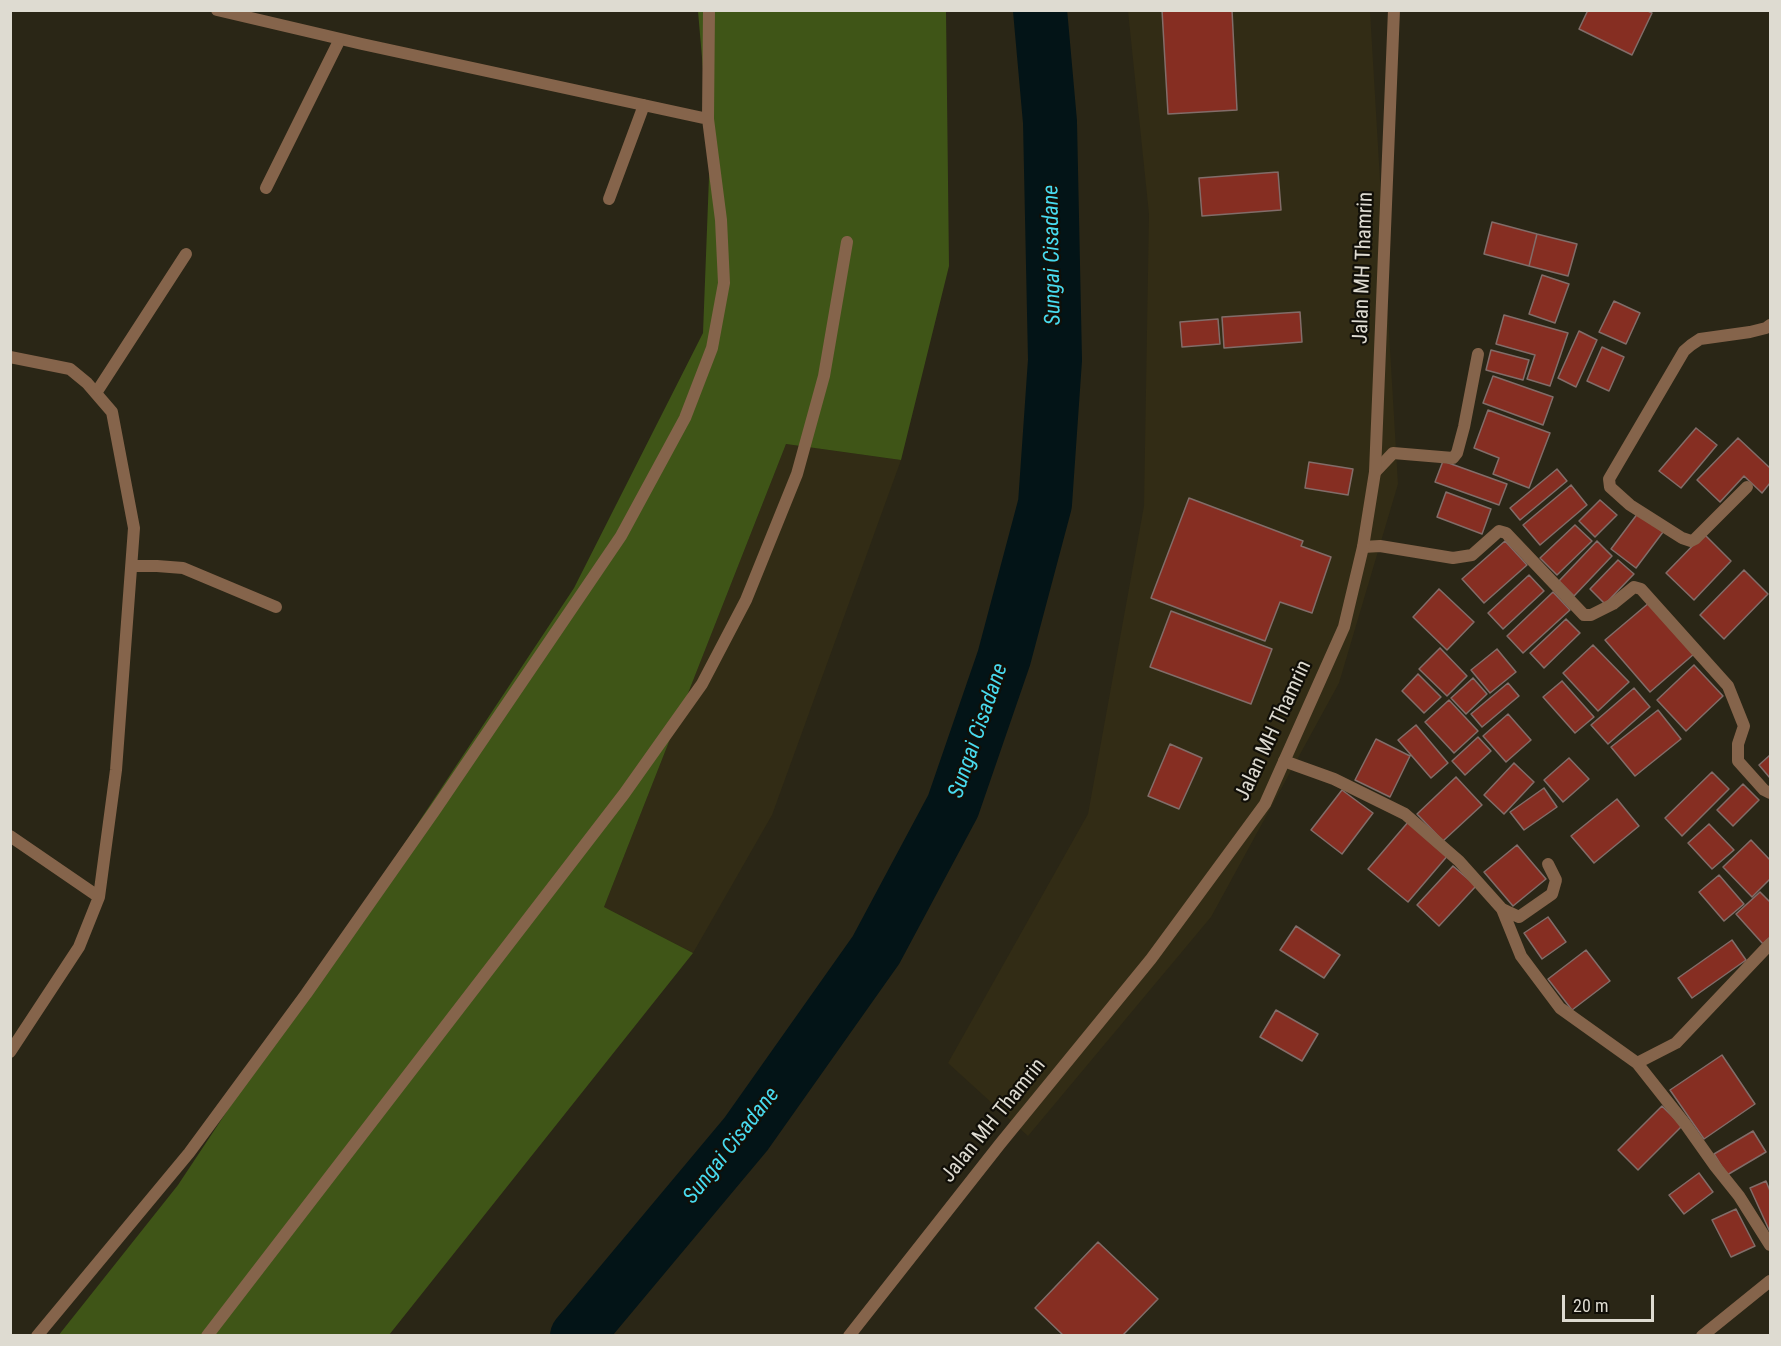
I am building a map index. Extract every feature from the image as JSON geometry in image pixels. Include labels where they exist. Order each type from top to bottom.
[{"type":"street","points":[[217,10],[708,119]]},
{"type":"street","points":[[38,1335],[189,1153],[306,994],[435,810],[627,526],[686,418],[712,348],[724,283],[721,219],[708,119],[709,10]]},
{"type":"street","name":"Jalan MH Thamrin","points":[[849,1335],[1000,1144],[1151,959],[1265,804],[1344,627],[1363,547],[1375,472],[1394,10]]},
{"type":"street","points":[[266,188],[340,39]]},
{"type":"street","points":[[609,200],[644,105]]},
{"type":"street","points":[[207,1335],[624,794],[702,684],[746,600],[798,474],[824,376],[847,242]]},
{"type":"street","points":[[96,393],[186,254]]},
{"type":"street","points":[[1747,487],[1691,542],[1630,505],[1610,487],[1609,479],[1684,351],[1700,339],[1750,332],[1770,325]]},
{"type":"street","points":[[1375,472],[1393,453],[1453,458],[1457,453],[1478,354]]},
{"type":"street","points":[[10,357],[70,369],[87,382],[112,412],[135,528],[117,770],[99,897],[79,947],[10,1052]]},
{"type":"street","points":[[1363,547],[1380,546],[1452,558],[1472,555],[1499,531],[1506,533],[1584,615],[1591,615],[1613,604],[1634,587],[1641,589],[1728,686],[1744,726],[1738,744],[1738,761],[1764,790],[1770,793]]},
{"type":"street","points":[[132,566],[174,566],[190,570],[276,607]]},
{"type":"street","points":[[1284,761],[1334,779],[1405,814],[1460,861],[1502,909],[1521,956],[1560,1008],[1637,1063],[1739,1196],[1770,1245]]},
{"type":"street","points":[[10,836],[99,897]]},
{"type":"street","points":[[1502,909],[1519,917],[1552,894],[1556,880],[1548,864]]},
{"type":"street","points":[[1637,1063],[1676,1043],[1770,944]]},
{"type":"street","points":[[1702,1335],[1770,1281]]},
{"type":"shaded area","points":[[1128,11],[1370,11],[1398,484],[1339,683],[1211,917],[1028,1136],[948,1063],[1088,814],[1144,506],[1149,214]]},
{"type":"shaded area","points":[[786,444],[901,460],[772,815],[693,953],[604,907]]},
{"type":"green space","points":[[698,11],[946,11],[949,266],[901,460],[786,444],[604,907],[693,953],[389,1335],[58,1336],[178,1185],[574,588],[703,333],[710,151]]},
{"type":"building","points":[[1162,10],[1232,10],[1237,110],[1168,114]]},
{"type":"building","points":[[1588,10],[1646,10],[1652,13],[1632,55],[1579,29]]},
{"type":"building","points":[[1278,172],[1281,210],[1202,216],[1199,178]]},
{"type":"building","points":[[1492,222],[1537,234],[1529,266],[1484,254]]},
{"type":"building","points":[[1537,234],[1577,244],[1568,276],[1529,266]]},
{"type":"building","points":[[1542,275],[1569,284],[1555,323],[1529,314]]},
{"type":"building","points":[[1614,301],[1640,313],[1626,344],[1599,332]]},
{"type":"building","points":[[1300,312],[1302,342],[1224,348],[1222,317]]},
{"type":"building","points":[[1504,315],[1568,333],[1550,386],[1527,379],[1535,355],[1496,344]]},
{"type":"building","points":[[1218,319],[1220,344],[1182,347],[1180,322]]},
{"type":"building","points":[[1579,331],[1597,340],[1576,387],[1558,378]]},
{"type":"building","points":[[1602,347],[1624,357],[1609,391],[1587,381]]},
{"type":"building","points":[[1491,350],[1529,360],[1523,380],[1486,370]]},
{"type":"building","points":[[1493,376],[1553,397],[1543,425],[1483,403]]},
{"type":"building","points":[[1488,410],[1550,433],[1529,488],[1493,474],[1499,458],[1474,448]]},
{"type":"building","points":[[1696,428],[1717,445],[1681,488],[1659,471]]},
{"type":"building","points":[[1738,438],[1770,468],[1770,483],[1762,493],[1744,476],[1720,502],[1697,480]]},
{"type":"building","points":[[1443,461],[1507,484],[1499,505],[1435,482]]},
{"type":"building","points":[[1309,462],[1353,469],[1348,495],[1305,488]]},
{"type":"building","points":[[1557,469],[1567,481],[1520,520],[1510,508]]},
{"type":"building","points":[[1571,485],[1587,505],[1540,545],[1523,525]]},
{"type":"building","points":[[1446,492],[1491,509],[1482,534],[1437,517]]},
{"type":"building","points":[[1189,498],[1303,541],[1301,546],[1331,557],[1312,613],[1280,602],[1265,641],[1151,598]]},
{"type":"building","points":[[1600,500],[1617,515],[1595,537],[1579,521]]},
{"type":"building","points":[[1638,513],[1663,532],[1636,568],[1611,549]]},
{"type":"building","points":[[1575,525],[1592,541],[1557,575],[1540,558]]},
{"type":"building","points":[[1704,534],[1731,561],[1694,600],[1666,573]]},
{"type":"building","points":[[1505,541],[1527,565],[1484,603],[1462,579]]},
{"type":"building","points":[[1597,541],[1612,556],[1574,596],[1559,581]]},
{"type":"building","points":[[1618,560],[1634,574],[1605,604],[1590,589]]},
{"type":"building","points":[[1744,570],[1768,594],[1724,639],[1700,615]]},
{"type":"building","points":[[1529,575],[1544,591],[1503,629],[1488,613]]},
{"type":"building","points":[[1439,589],[1474,622],[1447,650],[1413,617]]},
{"type":"building","points":[[1553,592],[1570,610],[1523,653],[1507,636]]},
{"type":"building","points":[[1650,602],[1694,654],[1650,692],[1605,640]]},
{"type":"building","points":[[1171,611],[1272,649],[1251,704],[1150,667]]},
{"type":"building","points":[[1566,619],[1580,633],[1544,668],[1530,653]]},
{"type":"building","points":[[1593,645],[1629,682],[1598,711],[1563,673]]},
{"type":"building","points":[[1440,648],[1467,676],[1447,696],[1419,669]]},
{"type":"building","points":[[1497,649],[1516,672],[1490,693],[1471,670]]},
{"type":"building","points":[[1694,665],[1723,696],[1686,731],[1657,700]]},
{"type":"building","points":[[1418,674],[1441,697],[1424,713],[1402,691]]},
{"type":"building","points":[[1473,678],[1487,694],[1466,714],[1451,698]]},
{"type":"building","points":[[1562,681],[1594,717],[1575,733],[1543,697]]},
{"type":"building","points":[[1508,683],[1519,696],[1482,727],[1471,714]]},
{"type":"building","points":[[1634,688],[1650,707],[1608,744],[1591,725]]},
{"type":"building","points":[[1449,700],[1478,731],[1454,753],[1425,722]]},
{"type":"building","points":[[1658,710],[1681,739],[1635,776],[1611,747]]},
{"type":"building","points":[[1508,714],[1531,740],[1506,762],[1483,736]]},
{"type":"building","points":[[1416,725],[1448,763],[1431,778],[1398,740]]},
{"type":"building","points":[[1478,737],[1491,751],[1465,775],[1452,761]]},
{"type":"building","points":[[1376,739],[1410,756],[1390,797],[1355,780]]},
{"type":"building","points":[[1170,744],[1202,758],[1179,809],[1148,796]]},
{"type":"building","points":[[1770,755],[1770,778],[1759,765]]},
{"type":"building","points":[[1569,758],[1589,779],[1563,802],[1544,780]]},
{"type":"building","points":[[1514,763],[1534,782],[1504,814],[1484,795]]},
{"type":"building","points":[[1712,772],[1729,789],[1682,836],[1665,818]]},
{"type":"building","points":[[1456,777],[1482,805],[1443,841],[1417,814]]},
{"type":"building","points":[[1743,784],[1759,800],[1733,826],[1717,810]]},
{"type":"building","points":[[1544,788],[1557,807],[1524,830],[1510,812]]},
{"type":"building","points":[[1342,790],[1373,813],[1342,854],[1311,830]]},
{"type":"building","points":[[1617,799],[1639,826],[1594,863],[1571,836]]},
{"type":"building","points":[[1409,821],[1449,854],[1408,902],[1368,869]]},
{"type":"building","points":[[1709,824],[1734,850],[1712,869],[1688,843]]},
{"type":"building","points":[[1751,840],[1770,860],[1770,879],[1752,897],[1723,867]]},
{"type":"building","points":[[1517,845],[1546,879],[1513,906],[1484,872]]},
{"type":"building","points":[[1453,866],[1476,886],[1439,926],[1417,905]]},
{"type":"building","points":[[1719,875],[1744,904],[1724,921],[1699,892]]},
{"type":"building","points":[[1760,892],[1770,902],[1770,937],[1763,944],[1736,914]]},
{"type":"building","points":[[1548,917],[1566,942],[1542,959],[1524,933]]},
{"type":"building","points":[[1296,926],[1340,955],[1324,978],[1280,950]]},
{"type":"building","points":[[1732,940],[1746,960],[1692,998],[1678,978]]},
{"type":"building","points":[[1586,950],[1610,981],[1572,1010],[1548,979]]},
{"type":"building","points":[[1276,1010],[1318,1034],[1302,1061],[1260,1037]]},
{"type":"building","points":[[1722,1055],[1755,1104],[1704,1139],[1670,1090]]},
{"type":"building","points":[[1662,1106],[1682,1126],[1638,1170],[1618,1150]]},
{"type":"building","points":[[1753,1131],[1766,1152],[1727,1175],[1714,1154]]},
{"type":"building","points":[[1699,1173],[1713,1192],[1684,1214],[1669,1195]]},
{"type":"building","points":[[1766,1181],[1770,1191],[1770,1232],[1750,1188]]},
{"type":"building","points":[[1736,1209],[1755,1246],[1731,1257],[1712,1220]]},
{"type":"building","points":[[1098,1242],[1158,1299],[1122,1336],[1064,1336],[1035,1308]]},
{"type":"waterway","name":"Sungai Cisadane","points":[[577,1336],[746,1134],[876,950],[953,806],[1004,658],[1045,504],[1055,360],[1050,122],[1040,10]]}]
